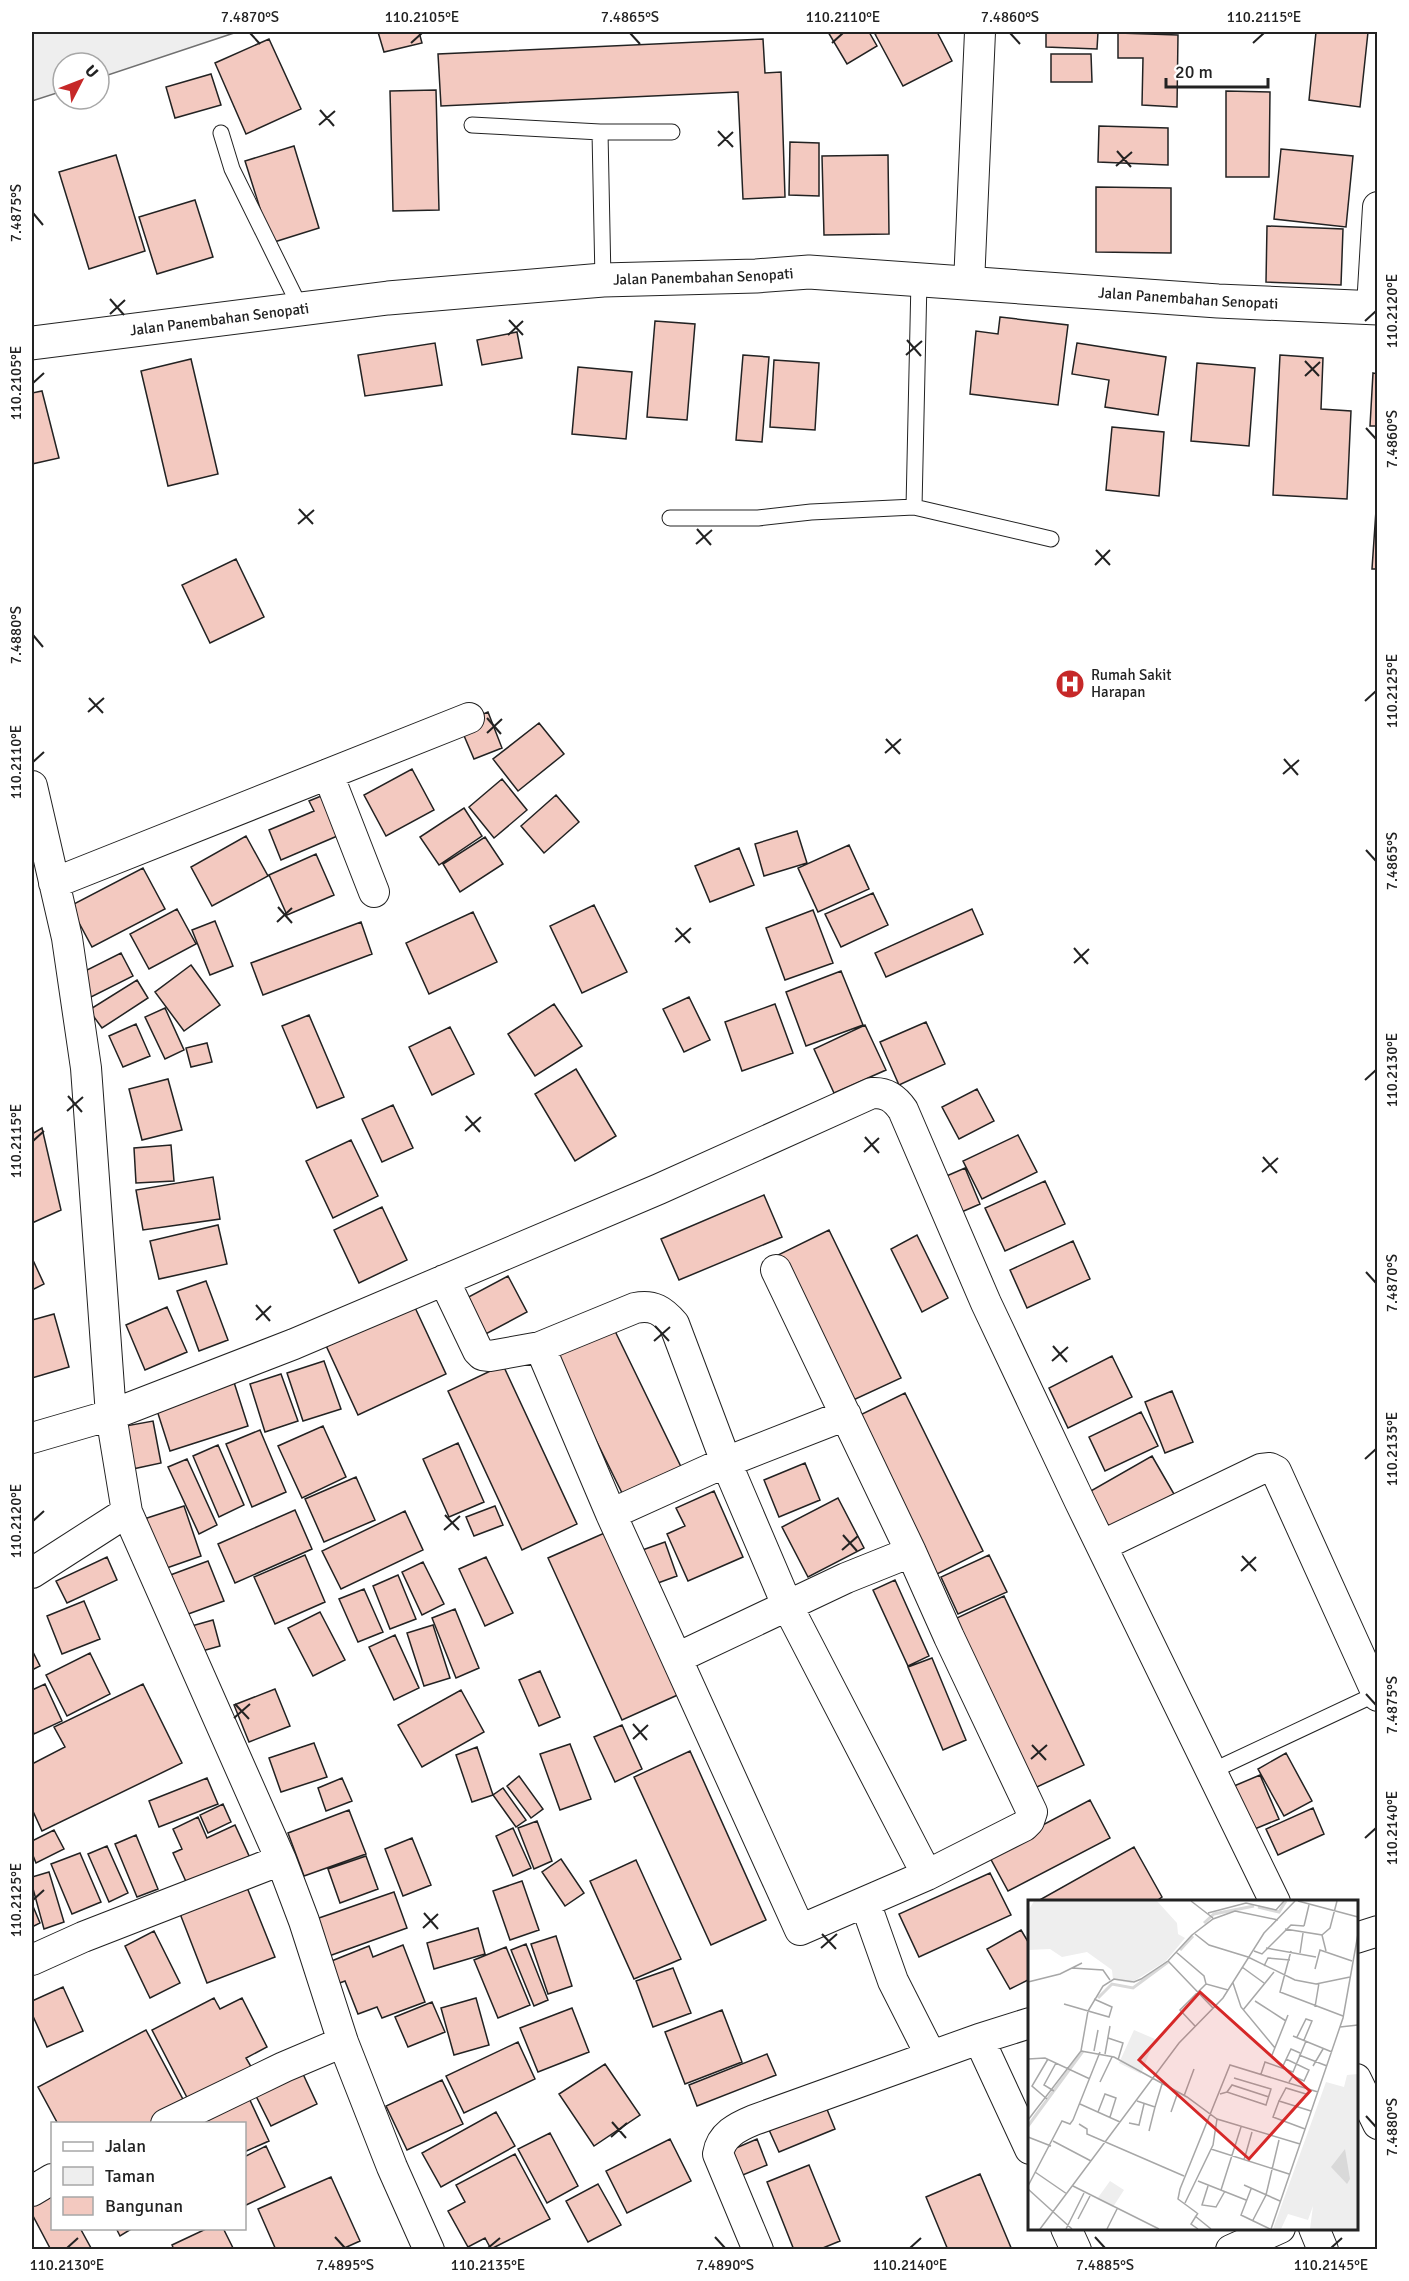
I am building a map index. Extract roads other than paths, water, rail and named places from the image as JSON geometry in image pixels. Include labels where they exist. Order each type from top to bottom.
[{"type":"main road","name":"Jalan Panembahan Senopati","points":[[32,343],[388,298],[603,280],[756,276],[809,272],[1218,301],[1375,308]]},
{"type":"street","points":[[969,284],[981,32]]},
{"type":"street","points":[[1375,308],[1377,207]]},
{"type":"street","points":[[54,884],[469,718]]},
{"type":"street","points":[[328,774],[374,892]]},
{"type":"street","points":[[32,786],[66,938],[86,1068],[111,1415],[127,1512],[280,1860],[304,1921],[343,2042],[392,2167],[429,2250]]},
{"type":"street","points":[[32,1438],[111,1415],[294,1344],[659,1189],[872,1093],[881,1092],[897,1102],[903,1110],[986,1303],[1080,1502],[1103,1545],[1274,1900]]},
{"type":"street","points":[[540,1347],[610,1514],[800,1930],[927,1875],[1024,1826],[1029,1821],[1032,1812],[776,1270]]},
{"type":"street","points":[[444,1280],[482,1355],[490,1356],[540,1347],[635,1308],[646,1306],[656,1308],[674,1324],[726,1462],[788,1605],[927,1875]]},
{"type":"street","points":[[610,1514],[726,1462],[846,1415]]},
{"type":"street","points":[[1103,1545],[1261,1469],[1270,1468],[1276,1471],[1377,1695]]},
{"type":"street","points":[[32,1573],[127,1512]]},
{"type":"street","points":[[677,1658],[788,1605],[911,1552]]},
{"type":"street","points":[[32,1960],[83,1936],[280,1860]]},
{"type":"street","points":[[865,1902],[893,1981],[931,2056]]},
{"type":"street","points":[[1358,1937],[1377,1931]]},
{"type":"street","points":[[758,2250],[719,2157],[719,2148],[736,2127],[979,2038],[1028,2023]]},
{"type":"street","points":[[979,2038],[1028,2146]]},
{"type":"street","points":[[170,2122],[284,2067],[343,2042]]},
{"type":"street","points":[[1358,2083],[1377,2124]]},
{"type":"street","points":[[32,2191],[51,2180]]},
{"type":"street","points":[[1066,2230],[1076,2250]]},
{"type":"street","points":[[1231,2250],[1278,2230]]},
{"type":"street","points":[[1314,2230],[1323,2250]]},
{"type":"lane","points":[[472,125],[600,132],[672,132]]},
{"type":"lane","points":[[600,132],[603,280]]},
{"type":"lane","points":[[220,133],[232,169],[301,309]]},
{"type":"lane","points":[[914,507],[919,280]]},
{"type":"lane","points":[[670,519],[758,518],[811,512],[914,507],[1051,539]]},
{"type":"lane","points":[[1212,1771],[1377,1695]]},
{"type":"place","name":"Rumah Sakit Harapan","points":[[1070,684]]}]
